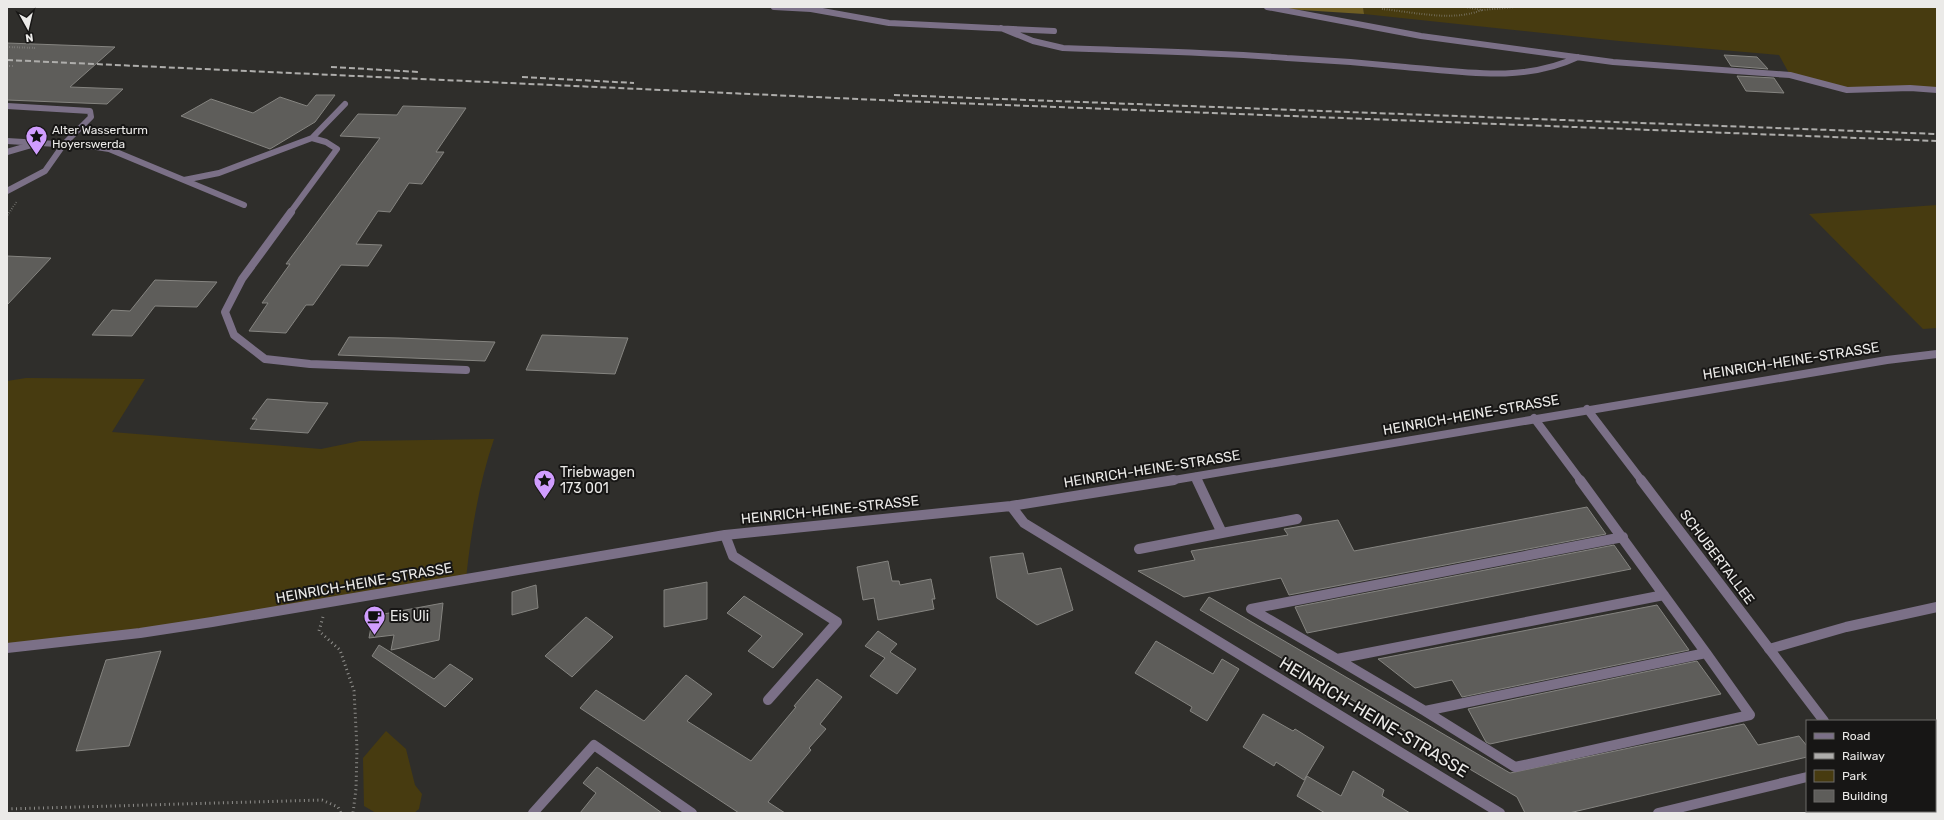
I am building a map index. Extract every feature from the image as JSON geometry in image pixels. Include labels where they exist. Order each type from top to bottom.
[{"type":"street","points":[[774,7],[811,8],[889,23],[1054,31]]},
{"type":"street","points":[[1267,7],[1422,36],[1578,58],[1790,75],[1847,90],[1910,88],[1937,90]]},
{"type":"street","points":[[1001,28],[1033,41],[1063,48],[1277,57],[1408,66],[1493,75],[1547,69],[1567,64],[1578,58]]},
{"type":"street","points":[[184,180],[219,173],[312,138],[345,104]]},
{"type":"street","points":[[7,106],[90,111],[91,117],[64,144],[45,171],[7,191]]},
{"type":"street","points":[[312,138],[326,142],[337,149],[242,279],[225,312],[234,335],[265,359],[310,364],[466,370]]},
{"type":"street","points":[[7,141],[64,144],[109,149],[244,204]]},
{"type":"street","points":[[9,151],[40,143]]},
{"type":"street","name":"HEINRICH-HEINE-STRASSE","points":[[7,648],[140,633],[327,604],[724,535],[1011,506],[1588,409],[1887,360],[1937,354]]},
{"type":"street","name":"SCHUBERTALLEE","points":[[1588,409],[1823,720]]},
{"type":"street","points":[[1534,418],[1623,537],[1750,715],[1515,767],[1337,659],[1251,609],[1623,537]]},
{"type":"street","points":[[1195,476],[1222,533]]},
{"type":"street","name":"HEINRICH-HEINE-STRASSE","points":[[1011,506],[1024,523],[1500,813]]},
{"type":"street","points":[[1139,549],[1296,519]]},
{"type":"street","name":"HEINRICH-HEINE-STRASSE","points":[[724,535],[733,556],[837,622],[768,700]]},
{"type":"street","points":[[1337,659],[1664,595]]},
{"type":"street","points":[[1769,649],[1846,627],[1937,607]]},
{"type":"street","points":[[1425,712],[1706,653]]},
{"type":"street","points":[[533,813],[594,745],[692,813]]},
{"type":"street","points":[[1658,813],[1806,777]]},
{"type":"path","points":[[1465,7],[1482,10],[1516,7]]},
{"type":"path","points":[[1382,9],[1458,15],[1477,13],[1482,10]]},
{"type":"path","points":[[7,47],[37,48]]},
{"type":"path","points":[[7,66],[14,66]]},
{"type":"path","points":[[327,604],[319,630],[340,650],[354,691],[357,748],[356,790],[353,813]]},
{"type":"path","points":[[7,809],[322,800],[338,807],[341,813]]},
{"type":"green space","points":[[1363,7],[1937,7],[1937,90],[1847,90],[1790,75],[1779,55],[1619,41],[1364,14]]},
{"type":"green space","points":[[1937,205],[1937,328],[1923,329],[1809,214]]},
{"type":"green space","points":[[26,378],[145,379],[112,432],[321,449],[360,441],[494,439],[476,508],[466,579],[212,621],[7,646],[7,381]]},
{"type":"green space","points":[[386,731],[406,749],[415,785],[422,794],[419,809],[414,813],[376,813],[364,806],[363,758]]},
{"type":"shaded area","points":[[1254,7],[1363,7],[1364,14]]},
{"type":"building","points":[[7,43],[115,47],[70,87],[123,89],[107,104],[7,100]]},
{"type":"building","points":[[1724,55],[1757,57],[1768,69],[1731,66]]},
{"type":"building","points":[[1737,76],[1774,78],[1784,93],[1746,91]]},
{"type":"building","points":[[316,95],[335,95],[315,122],[270,149],[181,116],[211,99],[253,113],[280,97],[307,106]]},
{"type":"building","points":[[403,106],[466,108],[436,152],[444,152],[422,184],[409,183],[390,212],[378,211],[356,244],[382,245],[368,266],[341,265],[313,305],[306,305],[286,333],[249,331],[268,303],[262,303],[290,264],[286,264],[380,138],[340,136],[358,114],[397,115]]},
{"type":"building","points":[[7,256],[51,258],[7,305]]},
{"type":"building","points":[[155,280],[217,282],[197,307],[155,306],[132,336],[92,335],[112,310],[130,311]]},
{"type":"building","points":[[542,335],[628,338],[615,374],[526,370]]},
{"type":"building","points":[[349,337],[495,342],[485,361],[338,355]]},
{"type":"building","points":[[267,399],[328,403],[308,433],[250,429],[257,419],[252,419]]},
{"type":"building","points":[[1587,507],[1606,534],[1289,595],[1281,578],[1184,597],[1138,571],[1195,560],[1191,551],[1288,535],[1284,529],[1338,520],[1354,551]]},
{"type":"building","points":[[1614,545],[1631,569],[1307,633],[1295,607]]},
{"type":"building","points":[[1023,553],[1028,574],[1061,568],[1073,610],[1037,625],[997,598],[990,557]]},
{"type":"building","points":[[888,561],[892,581],[899,581],[900,585],[931,579],[935,599],[932,599],[934,609],[878,620],[874,598],[863,600],[857,567]]},
{"type":"building","points":[[707,582],[707,619],[664,627],[664,590]]},
{"type":"building","points":[[536,585],[538,608],[512,615],[512,592]]},
{"type":"building","points":[[744,596],[803,634],[773,668],[748,651],[762,636],[727,613]]},
{"type":"building","points":[[1209,597],[1510,773],[1744,724],[1758,745],[1799,736],[1806,745],[1806,757],[1569,813],[1525,813],[1517,797],[1200,610]]},
{"type":"building","points":[[443,603],[439,640],[391,650],[394,635],[369,638],[373,616]]},
{"type":"building","points":[[1657,605],[1689,650],[1462,697],[1452,680],[1415,688],[1378,659]]},
{"type":"building","points":[[586,617],[613,637],[572,677],[545,656]]},
{"type":"building","points":[[878,631],[897,644],[890,652],[916,669],[897,694],[870,676],[885,658],[865,646]]},
{"type":"building","points":[[1156,641],[1213,674],[1222,659],[1239,669],[1207,721],[1190,711],[1192,707],[1135,673]]},
{"type":"building","points":[[379,645],[434,679],[450,664],[473,679],[445,707],[372,656]]},
{"type":"building","points":[[161,651],[129,746],[76,751],[106,660]]},
{"type":"building","points":[[1697,661],[1721,694],[1490,744],[1486,742],[1468,709]]},
{"type":"building","points":[[686,675],[712,694],[687,721],[751,761],[817,679],[842,697],[820,724],[826,729],[809,748],[811,750],[768,802],[785,813],[739,813],[580,708],[596,690],[644,721]]},
{"type":"building","points":[[1263,714],[1293,731],[1295,729],[1324,747],[1304,780],[1276,762],[1274,766],[1243,747]]},
{"type":"building","points":[[597,767],[662,813],[580,813],[596,793],[583,783]]},
{"type":"building","points":[[1353,771],[1384,790],[1382,796],[1410,813],[1325,813],[1297,796],[1307,776],[1341,796]]},
{"type":"railway","points":[[7,60],[902,101],[1937,141]]},
{"type":"railway","points":[[331,67],[419,72]]},
{"type":"railway","points":[[522,77],[634,83]]},
{"type":"railway","points":[[894,95],[1937,134]]},
{"type":"place","name":"Alter Wasserturm Hoyerswerda","points":[[36,156]]},
{"type":"place","name":"Triebwagen 173 001","points":[[544,500]]},
{"type":"place","name":"Eis Uli","points":[[374,636]]}]
